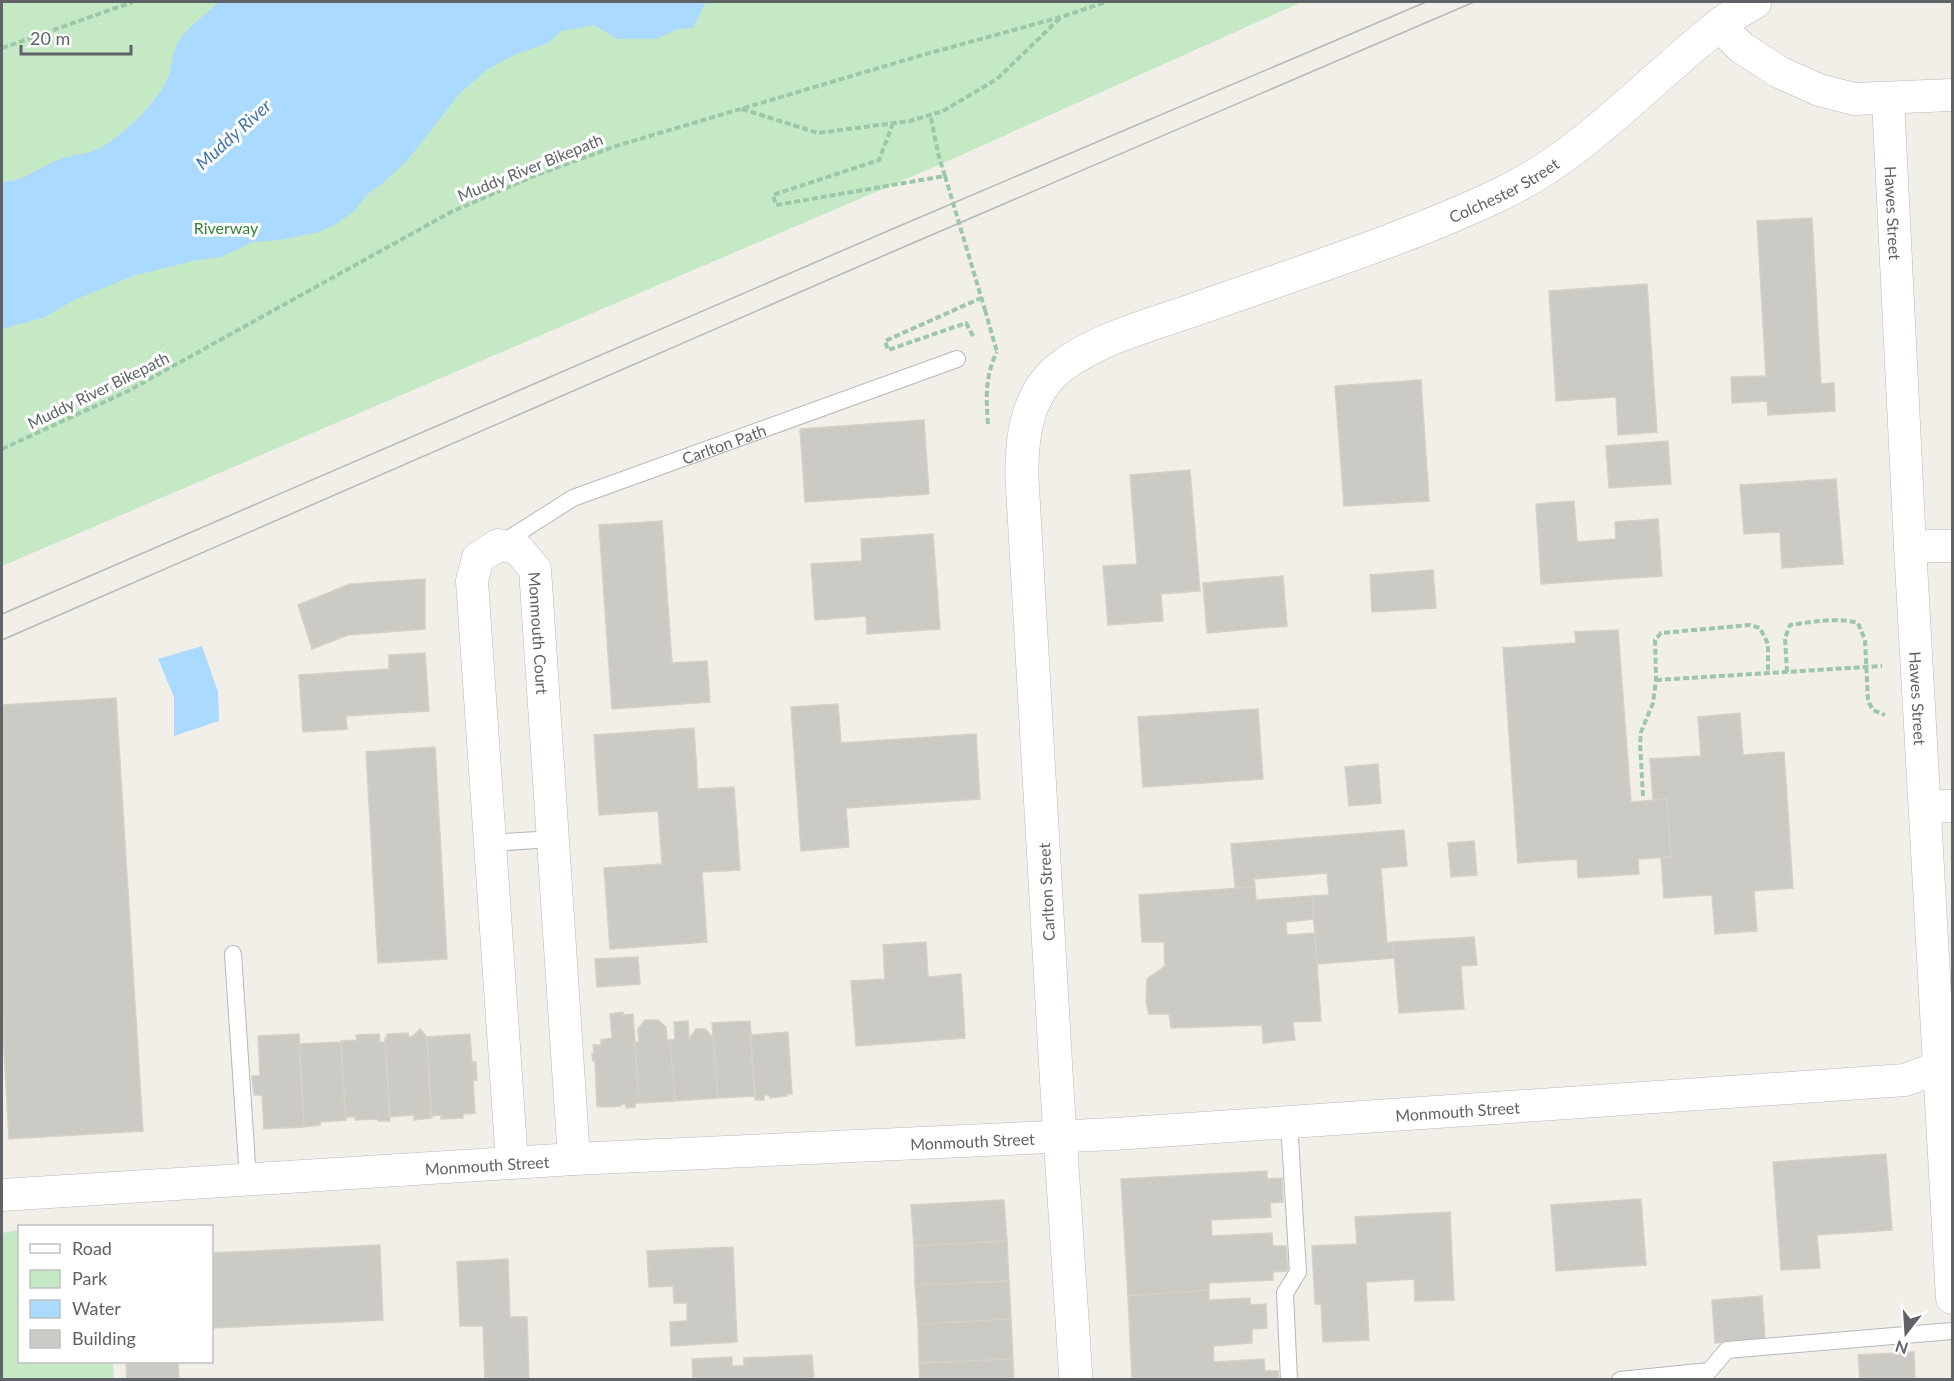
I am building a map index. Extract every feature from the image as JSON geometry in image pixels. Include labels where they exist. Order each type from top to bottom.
[{"type":"main road","name":"Colchester Street","points":[[1032,405],[1044,384],[1055,372],[1083,353],[1137,330],[1424,228],[1536,175],[1609,120],[1718,25],[1755,2]]},
{"type":"main road","name":"Carlton Street","points":[[1032,405],[1026,424],[1022,471],[1076,1380]]},
{"type":"street","points":[[1718,25],[1742,48],[1779,72],[1819,90],[1854,99],[1953,95]]},
{"type":"street","name":"Hawes Street","points":[[1888,99],[1910,546],[1939,806],[1953,1298]]},
{"type":"street","points":[[498,545],[478,558],[472,581],[512,1163]]},
{"type":"street","name":"Monmouth Court","points":[[498,545],[517,548],[535,569],[574,1159]]},
{"type":"street","points":[[1910,546],[1953,546]]},
{"type":"street","name":"Monmouth Street","points":[[2,1195],[574,1159],[1060,1136],[1289,1121],[1905,1080],[1946,1066]]},
{"type":"lane","name":"Carlton Path","points":[[498,545],[573,498],[957,359]]},
{"type":"lane","points":[[490,843],[553,839]]},
{"type":"lane","points":[[233,954],[248,1179]]},
{"type":"lane","points":[[1289,1121],[1298,1272],[1285,1293],[1289,1380]]},
{"type":"lane","points":[[1620,1380],[1708,1371],[1727,1350],[1953,1331]]},
{"type":"path","points":[[2,48],[133,2]]},
{"type":"path","name":"Muddy River Bikepath","points":[[2,449],[128,391],[451,212],[534,176],[616,146],[1106,2]]},
{"type":"path","points":[[741,109],[818,133],[910,121],[943,111],[997,79],[1061,17]]},
{"type":"path","points":[[930,114],[939,157],[997,352],[990,364],[987,381],[988,432]]},
{"type":"path","points":[[893,123],[879,160],[773,195],[776,205],[945,176]]},
{"type":"path","points":[[975,340],[966,323],[888,350],[885,341],[981,298]]},
{"type":"path","points":[[1787,672],[1785,638],[1790,625],[1834,620],[1858,623],[1865,640],[1868,701],[1873,710],[1891,717]]},
{"type":"path","points":[[1643,796],[1641,732],[1653,703],[1656,680],[1655,640],[1661,633],[1750,626],[1760,628],[1766,638],[1768,673]]},
{"type":"path","points":[[1656,680],[1888,666]]},
{"type":"green space","name":"Riverway","points":[[2,2],[1302,2],[941,164],[2,566]]},
{"type":"green space","points":[[18,1230],[18,1363],[113,1363],[114,1379],[2,1379],[2,1233]]},
{"type":"water","name":"Muddy River","points":[[219,2],[706,2],[693,28],[678,29],[656,39],[617,39],[594,25],[561,31],[548,43],[514,55],[488,69],[460,93],[406,162],[368,194],[354,211],[336,224],[319,232],[280,240],[253,242],[221,257],[193,261],[133,276],[74,300],[45,317],[2,329],[2,182],[18,179],[61,159],[95,150],[109,143],[128,128],[162,89],[169,76],[175,48],[180,39],[190,27]]},
{"type":"water","points":[[202,646],[218,692],[219,721],[174,736],[174,697],[158,659]]},
{"type":"building","points":[[1812,218],[1821,384],[1834,383],[1835,411],[1768,415],[1767,401],[1732,403],[1731,377],[1766,376],[1757,221]]},
{"type":"building","points":[[1647,284],[1657,432],[1618,435],[1616,397],[1556,401],[1549,291]]},
{"type":"building","points":[[1421,380],[1429,501],[1344,506],[1335,386]]},
{"type":"building","points":[[924,420],[929,494],[805,502],[800,429]]},
{"type":"building","points":[[1668,441],[1671,484],[1609,488],[1606,446]]},
{"type":"building","points":[[1190,470],[1200,591],[1161,594],[1163,621],[1108,625],[1103,566],[1137,564],[1130,475]]},
{"type":"building","points":[[1836,479],[1843,564],[1782,568],[1780,532],[1744,534],[1740,485]]},
{"type":"building","points":[[1574,501],[1577,542],[1616,539],[1615,522],[1658,519],[1662,576],[1541,584],[1536,504]]},
{"type":"building","points":[[662,521],[672,663],[707,661],[710,702],[612,709],[599,525]]},
{"type":"building","points":[[933,534],[940,629],[867,634],[866,616],[815,620],[811,564],[862,561],[861,539]]},
{"type":"building","points":[[1433,570],[1436,608],[1372,612],[1370,575]]},
{"type":"building","points":[[1283,576],[1287,626],[1207,633],[1203,583]]},
{"type":"building","points":[[425,579],[425,629],[348,635],[312,649],[298,605],[350,584]]},
{"type":"building","points":[[1618,630],[1631,802],[1667,799],[1671,857],[1638,859],[1639,874],[1578,878],[1577,859],[1518,863],[1503,648],[1576,643],[1575,632]]},
{"type":"building","points":[[425,653],[429,711],[346,716],[347,729],[303,732],[299,675],[389,669],[389,655]]},
{"type":"building","points":[[116,698],[143,1131],[9,1139],[2,1013],[2,705]]},
{"type":"building","points":[[838,704],[841,743],[976,734],[980,799],[846,808],[849,847],[801,851],[791,707]]},
{"type":"building","points":[[1258,709],[1263,779],[1143,787],[1138,717]]},
{"type":"building","points":[[1740,713],[1743,755],[1784,752],[1793,888],[1754,891],[1757,931],[1715,934],[1712,895],[1664,898],[1661,857],[1671,857],[1667,799],[1653,800],[1650,759],[1701,756],[1698,717]]},
{"type":"building","points":[[694,728],[698,789],[734,787],[740,870],[702,872],[707,942],[610,949],[604,868],[662,864],[658,811],[599,815],[594,735]]},
{"type":"building","points":[[435,747],[447,959],[378,963],[366,752]]},
{"type":"building","points":[[1378,764],[1381,803],[1349,806],[1345,767]]},
{"type":"building","points":[[1404,830],[1407,866],[1381,868],[1387,943],[1393,942],[1394,958],[1317,964],[1312,896],[1329,895],[1327,873],[1254,879],[1255,887],[1235,888],[1231,844]]},
{"type":"building","points":[[1474,841],[1477,875],[1451,877],[1448,843]]},
{"type":"building","points":[[1255,887],[1256,900],[1312,896],[1314,919],[1286,922],[1287,935],[1315,933],[1321,1021],[1293,1022],[1295,1040],[1263,1043],[1262,1025],[1171,1028],[1169,1014],[1149,1014],[1146,1002],[1147,979],[1165,966],[1164,942],[1142,942],[1139,895]]},
{"type":"building","points":[[1474,937],[1477,965],[1461,966],[1464,1009],[1399,1013],[1393,942]]},
{"type":"building","points":[[926,942],[928,977],[961,974],[965,1038],[856,1046],[851,981],[885,979],[883,945]]},
{"type":"building","points":[[638,957],[640,984],[597,987],[595,959]]},
{"type":"building","points":[[623,1012],[623,1015],[633,1014],[639,1103],[635,1103],[635,1107],[626,1108],[626,1104],[597,1106],[593,1045],[601,1045],[601,1040],[612,1038],[610,1014]]},
{"type":"building","points":[[645,1020],[658,1020],[666,1027],[667,1040],[670,1040],[675,1101],[639,1103],[635,1042],[639,1042],[638,1029]]},
{"type":"building","points":[[688,1021],[689,1039],[696,1029],[705,1029],[713,1037],[718,1098],[675,1101],[670,1040],[675,1040],[674,1022]]},
{"type":"building","points":[[750,1021],[755,1096],[718,1098],[712,1023]]},
{"type":"building","points":[[420,1029],[427,1037],[432,1118],[414,1120],[414,1115],[390,1117],[385,1038],[387,1039],[387,1034],[408,1033],[409,1037],[413,1036]]},
{"type":"building","points":[[788,1032],[792,1094],[770,1098],[769,1095],[764,1095],[764,1100],[755,1100],[750,1035]]},
{"type":"building","points":[[299,1034],[304,1127],[264,1129],[262,1095],[254,1095],[252,1076],[260,1076],[258,1036]]},
{"type":"building","points":[[379,1034],[380,1042],[385,1042],[390,1121],[355,1120],[355,1117],[345,1117],[341,1041],[357,1040],[356,1035]]},
{"type":"building","points":[[470,1034],[472,1062],[476,1062],[477,1080],[473,1080],[475,1113],[463,1114],[463,1118],[441,1119],[441,1115],[431,1116],[427,1037]]},
{"type":"building","points":[[341,1042],[346,1120],[320,1122],[320,1125],[304,1127],[299,1044]]},
{"type":"building","points":[[1886,1154],[1892,1230],[1817,1235],[1820,1268],[1781,1270],[1773,1162]]},
{"type":"building","points":[[1267,1171],[1267,1179],[1282,1178],[1283,1202],[1270,1203],[1271,1217],[1211,1220],[1212,1236],[1272,1233],[1273,1246],[1286,1246],[1288,1271],[1273,1272],[1273,1280],[1209,1283],[1209,1290],[1128,1296],[1121,1179]]},
{"type":"building","points":[[1641,1199],[1646,1265],[1556,1271],[1551,1205]]},
{"type":"building","points":[[1004,1200],[1007,1241],[914,1246],[911,1205]]},
{"type":"building","points":[[1450,1212],[1454,1300],[1415,1301],[1414,1279],[1366,1282],[1369,1340],[1323,1342],[1321,1304],[1315,1304],[1312,1246],[1357,1244],[1355,1217]]},
{"type":"building","points":[[1007,1241],[1009,1281],[915,1285],[914,1246]]},
{"type":"building","points":[[380,1245],[383,1320],[213,1328],[213,1253]]},
{"type":"building","points":[[733,1247],[737,1342],[671,1346],[670,1322],[687,1321],[687,1303],[674,1303],[673,1286],[649,1287],[647,1251]]},
{"type":"building","points":[[508,1259],[510,1317],[527,1317],[529,1380],[485,1380],[483,1326],[460,1326],[457,1262]]},
{"type":"building","points":[[1009,1281],[1011,1319],[918,1324],[915,1285]]},
{"type":"building","points":[[1209,1290],[1209,1300],[1250,1298],[1250,1305],[1266,1304],[1267,1328],[1252,1329],[1252,1343],[1213,1346],[1214,1362],[1264,1359],[1265,1371],[1278,1371],[1279,1380],[1132,1380],[1128,1296]]},
{"type":"building","points":[[1762,1296],[1765,1339],[1715,1343],[1712,1300]]},
{"type":"building","points":[[1011,1319],[1013,1359],[919,1363],[918,1324]]},
{"type":"building","points":[[1914,1352],[1915,1380],[1860,1380],[1858,1355]]},
{"type":"building","points":[[812,1355],[814,1380],[693,1380],[692,1359],[732,1357],[732,1366],[744,1366],[744,1358]]},
{"type":"building","points":[[1013,1359],[1014,1380],[920,1380],[919,1363]]},
{"type":"building","points":[[126,1363],[178,1363],[179,1380],[127,1380]]},
{"type":"tram line","points":[[2,614],[890,230],[1426,2]]},
{"type":"tram line","points":[[2,640],[892,252],[1474,2]]}]
